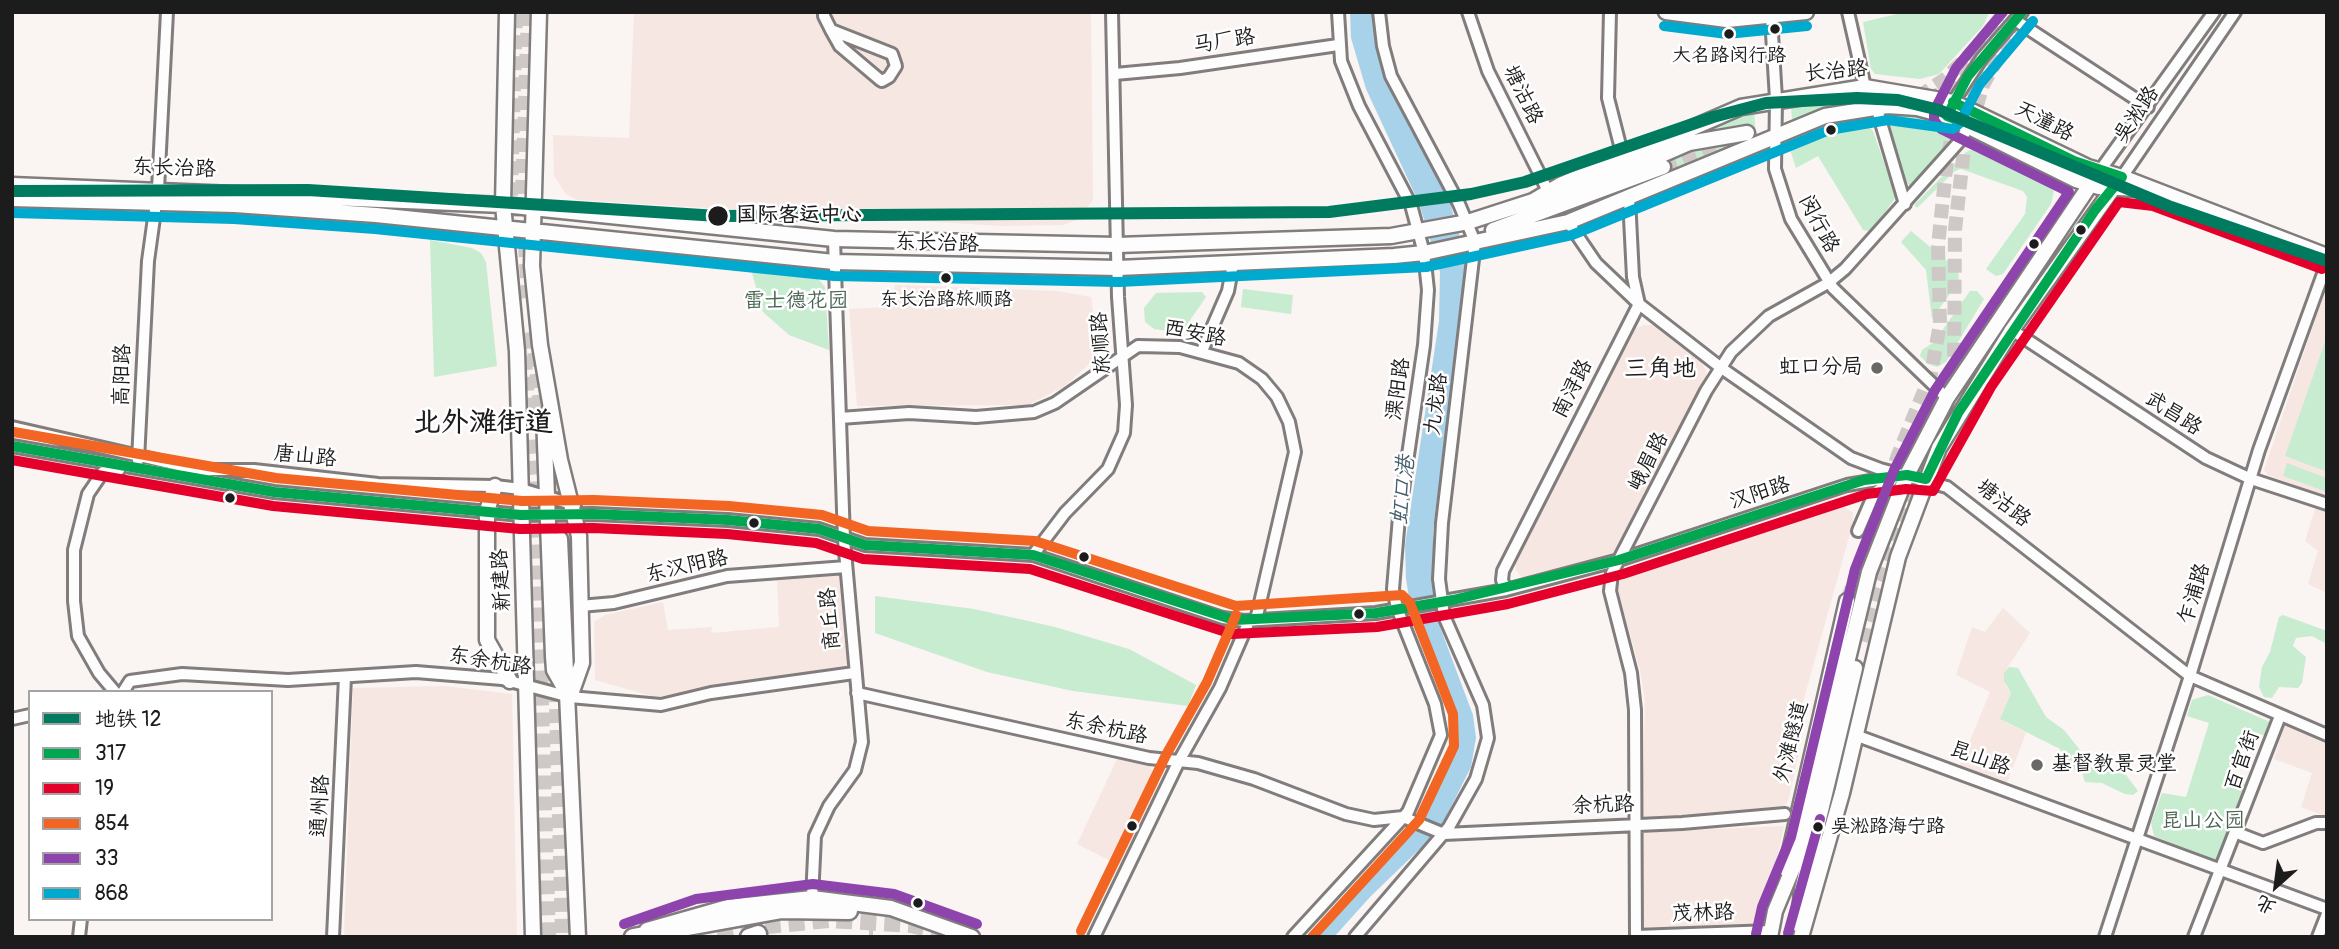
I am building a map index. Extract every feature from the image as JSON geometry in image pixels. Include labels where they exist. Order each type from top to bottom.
[{"type":"highway","points":[[631,937],[782,910],[849,911]]},
{"type":"main road","name":"新建路","points":[[507,12],[503,205],[517,351],[533,937]]},
{"type":"main road","points":[[539,12],[532,266],[540,345],[554,670],[570,697]]},
{"type":"main road","points":[[1666,12],[1716,20],[1806,12]]},
{"type":"main road","name":"长治路","points":[[1421,232],[1463,224],[1533,201],[1548,191],[1623,157],[1741,107],[1776,99],[1865,87],[1953,102]]},
{"type":"main road","points":[[1947,116],[1953,102]]},
{"type":"main road","name":"天潼路","points":[[1953,102],[1974,119],[2065,175],[2118,182],[2156,192],[2327,256]]},
{"type":"main road","name":"长治路","points":[[1449,248],[1568,222],[1825,116],[1875,106],[1903,106],[1947,116]]},
{"type":"main road","name":"天潼路","points":[[1947,116],[1974,119]]},
{"type":"main road","points":[[1533,201],[1549,200],[1590,186],[1689,143],[1715,136],[1748,132]]},
{"type":"main road","points":[[1475,242],[1492,231],[1663,167]]},
{"type":"main road","name":"吴淞路","points":[[1770,934],[1782,894],[1804,841],[1869,572],[1907,475],[1947,398],[2095,178]]},
{"type":"main road","name":"吴淞路","points":[[1799,937],[1816,891],[1898,557],[1926,479],[1958,413],[2012,330],[2118,182]]},
{"type":"main road","name":"东长治路","points":[[12,185],[505,227],[834,262],[1118,268],[1233,264],[1427,252],[1449,248]]},
{"type":"main road","name":"东长治路","points":[[12,199],[157,196],[503,205],[834,239],[1118,246],[1391,236],[1421,232]]},
{"type":"main road","points":[[540,345],[579,536],[582,663],[570,697]]},
{"type":"main road","points":[[495,486],[487,511],[487,640],[510,681]]},
{"type":"main road","points":[[560,539],[570,697],[578,937]]},
{"type":"main road","name":"外滩隧道","points":[[1782,894],[1797,810],[1847,601]]},
{"type":"main road","name":"外滩隧道","points":[[1799,937],[1802,890],[1861,641]]},
{"type":"main road","points":[[631,937],[666,923],[728,907],[812,898],[891,908],[972,937]]},
{"type":"street","name":"高阳路","points":[[136,469],[139,456],[146,283],[157,196],[167,12]]},
{"type":"street","points":[[824,12],[831,30],[841,46],[882,81],[890,77],[896,66],[892,54],[831,30]]},
{"type":"street","name":"旅顺路","points":[[1033,555],[1065,513],[1108,469],[1119,449],[1126,405],[1118,268],[1112,12]]},
{"type":"street","name":"溧阳路","points":[[1293,937],[1408,819],[1435,757],[1441,727],[1402,607],[1393,589],[1395,556],[1424,345],[1428,290],[1427,252],[1404,188],[1359,106],[1338,45],[1338,12]]},
{"type":"street","name":"九龙路","points":[[1355,937],[1440,833],[1476,779],[1488,738],[1483,705],[1439,602],[1442,523],[1475,242],[1463,224],[1391,76],[1383,46],[1379,12]]},
{"type":"street","name":"塘沽路","points":[[1468,12],[1488,71],[1548,191]]},
{"type":"street","points":[[1610,12],[1608,98],[1623,157]]},
{"type":"street","points":[[1848,12],[1865,87]]},
{"type":"street","name":"吴淞路","points":[[2095,178],[2214,12]]},
{"type":"street","name":"吴淞路","points":[[2118,182],[2235,12]]},
{"type":"street","points":[[1953,102],[1968,76],[2018,16],[2148,107]]},
{"type":"street","name":"闵行路","points":[[1771,17],[1776,99],[1776,176],[1784,202],[1828,282],[1947,398]]},
{"type":"street","name":"马厂路","points":[[1115,74],[1180,68],[1338,45]]},
{"type":"street","points":[[1875,106],[1905,204]]},
{"type":"street","name":"峨眉路","points":[[1636,936],[1633,690],[1610,591],[1612,573],[1720,368],[1756,326],[1828,282],[1871,243],[1974,119]]},
{"type":"street","points":[[1629,198],[1633,278],[1639,304]]},
{"type":"street","name":"塘沽路","points":[[1568,222],[1590,255],[1639,304],[1720,368],[1851,458],[1926,479],[1960,495],[2190,676],[2327,735]]},
{"type":"street","name":"商丘路","points":[[812,898],[815,836],[829,806],[850,777],[860,757],[862,742],[844,540],[834,239]]},
{"type":"street","name":"乍浦路","points":[[2105,937],[2190,676],[2250,479],[2327,263]]},
{"type":"street","points":[[1202,351],[1228,291],[1233,264]]},
{"type":"street","name":"南浔路","points":[[1506,590],[1502,580],[1503,571],[1639,304]]},
{"type":"street","name":"武昌路","points":[[2012,330],[2206,458],[2250,479],[2327,504]]},
{"type":"street","name":"西安路","points":[[840,418],[909,413],[976,417],[1034,412],[1055,403],[1122,354],[1138,346],[1152,344],[1202,351],[1239,363],[1262,379],[1283,407],[1293,435],[1293,469],[1252,620],[1220,688],[1179,761],[1094,937]]},
{"type":"street","name":"唐山路","points":[[12,427],[200,470],[254,470],[378,484],[495,486],[521,489],[548,497],[572,509],[593,514],[810,528],[844,540]]},
{"type":"street","name":"唐山路","points":[[12,446],[274,492],[521,515],[548,516],[572,509]]},
{"type":"street","points":[[113,690],[99,673],[78,636],[74,601],[74,550],[88,494],[103,472],[136,469]]},
{"type":"street","points":[[1858,531],[1866,507],[1878,488],[1907,475]]},
{"type":"street","name":"汉阳路","points":[[1402,607],[1506,590],[1619,561],[1847,485],[1907,475]]},
{"type":"street","points":[[844,540],[865,545],[1033,555],[1223,618],[1252,620],[1376,613],[1402,607]]},
{"type":"street","name":"东汉阳路","points":[[580,606],[614,603],[727,576],[846,567]]},
{"type":"street","name":"东余杭路","points":[[124,690],[130,681],[182,674],[262,680],[416,672],[510,681],[570,697],[661,705],[711,694],[854,673]]},
{"type":"street","name":"通州路","points":[[333,937],[345,677]]},
{"type":"street","name":"东余杭路","points":[[857,693],[1149,758],[1179,761],[1238,774],[1365,819],[1408,819],[1440,833]]},
{"type":"street","name":"百官街","points":[[2194,937],[2222,872],[2280,716]]},
{"type":"street","name":"昆山路","points":[[1855,735],[2137,838],[2327,912]]},
{"type":"street","name":"余杭路","points":[[1440,833],[1682,823],[1785,814]]},
{"type":"street","points":[[2237,833],[2263,844],[2316,823],[2327,823]]},
{"type":"street","points":[[2318,937],[2327,912]]},
{"type":"street","name":"茂林路","points":[[1636,936],[1770,934]]},
{"type":"shaded area","points":[[634,12],[1091,12],[1093,200],[1077,220],[1063,225],[1002,226],[577,200],[566,194],[554,176],[553,135],[629,138]]},
{"type":"shaded area","points":[[895,285],[1057,291],[1091,297],[1099,355],[1065,386],[1028,405],[857,406],[849,309],[891,307]]},
{"type":"shaded area","points":[[2327,285],[2327,497],[2268,475],[2264,470]]},
{"type":"shaded area","points":[[1653,325],[1701,362],[1706,370],[1706,378],[1617,557],[1523,579],[1516,570],[1515,559],[1636,328]]},
{"type":"shaded area","points":[[2316,506],[2327,509],[2327,593],[2308,584],[2318,551],[2305,541]]},
{"type":"shaded area","points":[[1843,507],[1853,512],[1853,523],[1798,720],[1798,756],[1789,798],[1781,813],[1649,824],[1642,812],[1645,701],[1640,670],[1617,588],[1619,578]]},
{"type":"shaded area","points":[[841,575],[848,670],[655,697],[595,680],[594,622],[605,615],[663,602],[668,630],[712,627],[711,633],[779,627],[777,578]]},
{"type":"shaded area","points":[[2003,608],[2030,633],[2004,673],[2006,687],[2011,693],[2000,719],[2026,733],[2007,783],[1960,765],[1990,692],[1956,675],[1972,627],[1985,632]]},
{"type":"shaded area","points":[[445,686],[512,694],[517,937],[344,937],[353,688]]},
{"type":"shaded area","points":[[2285,724],[2327,740],[2327,817],[2301,807],[2312,773],[2274,759]]},
{"type":"shaded area","points":[[1118,757],[1148,763],[1157,779],[1160,795],[1125,868],[1077,844]]},
{"type":"shaded area","points":[[1784,826],[1761,930],[1644,928],[1643,832]]},
{"type":"green space","points":[[1906,12],[1986,12],[1988,15],[1983,26],[1939,74],[1920,79],[1875,74],[1871,69],[1863,22]]},
{"type":"green space","points":[[1854,92],[1882,95],[1792,120],[1791,106]]},
{"type":"green space","points":[[1754,110],[1756,137],[1664,172],[1659,160],[1697,135],[1697,131]]},
{"type":"green space","points":[[1892,111],[1947,125],[1954,132],[1953,138],[1915,183],[1909,185],[1903,177],[1885,123],[1885,115]]},
{"type":"green space","points":[[1853,119],[1862,120],[1873,131],[1896,197],[1872,230],[1868,231],[1863,230],[1818,156],[1796,168],[1789,146],[1807,135]]},
{"type":"green space","points":[[1979,146],[2046,179],[2054,191],[2051,204],[2003,274],[1996,276],[1986,269],[2025,214],[2027,197],[2023,191],[1961,169],[1955,171],[1917,208],[1914,205],[1966,152]]},
{"type":"green space","points":[[1911,231],[1958,270],[1959,281],[1932,319],[1926,270],[1901,242]]},
{"type":"green space","points":[[430,240],[472,248],[481,253],[486,262],[497,366],[434,377]]},
{"type":"green space","name":"雷士德花园","points":[[750,266],[815,275],[825,287],[829,350],[789,335],[763,312]]},
{"type":"green space","points":[[1243,289],[1293,295],[1291,314],[1241,307]]},
{"type":"green space","points":[[1970,291],[1977,291],[1984,299],[1946,362],[1937,367],[1928,364],[1920,356],[1922,350],[1934,342]]},
{"type":"green space","points":[[1202,292],[1206,297],[1184,329],[1174,332],[1154,329],[1145,322],[1144,308],[1156,293]]},
{"type":"green space","points":[[2326,339],[2327,465],[2325,471],[2285,456]]},
{"type":"green space","points":[[2287,463],[2327,478],[2327,492],[2283,476]]},
{"type":"green space","points":[[875,596],[974,609],[1055,627],[1129,649],[1196,685],[1188,706],[1073,691],[987,672],[875,633]]},
{"type":"green space","points":[[2283,615],[2327,631],[2327,644],[2312,636],[2296,638],[2293,646],[2306,657],[2302,683],[2298,688],[2279,687],[2272,698],[2264,697],[2259,687],[2262,667],[2270,652],[2279,617]]},
{"type":"green space","points":[[2009,667],[2018,668],[2046,717],[2064,730],[2092,765],[2126,775],[2138,791],[2133,795],[2125,794],[2102,783],[2085,782],[2082,772],[2066,767],[2060,749],[2000,719],[2011,693],[2004,681],[2004,673]]},
{"type":"green space","name":"昆山公园","points":[[2208,695],[2270,722],[2272,726],[2268,737],[2244,728],[2236,749],[2240,750],[2227,777],[2251,786],[2219,862],[2211,863],[2201,855],[2154,836],[2151,823],[2162,793],[2186,797],[2209,723],[2187,716],[2192,700]]},
{"type":"water","points":[[1350,12],[1374,12],[1376,48],[1381,64],[1450,203],[1467,261],[1433,531],[1433,564],[1440,627],[1473,715],[1476,738],[1471,767],[1444,821],[1428,841],[1371,896],[1334,937],[1309,937],[1360,887],[1408,831],[1423,810],[1453,749],[1453,730],[1446,705],[1414,628],[1406,579],[1405,545],[1439,321],[1440,272],[1419,203],[1366,89],[1351,38]]},
{"type":"tunnel","points":[[514,238],[511,194],[516,12]]},
{"type":"tunnel","points":[[528,12],[522,193],[528,298]]},
{"type":"tunnel","points":[[1981,57],[2002,19]]},
{"type":"tunnel","points":[[1947,398],[1954,365],[1955,230],[1964,149],[1983,85],[2015,27]]},
{"type":"tunnel","points":[[1918,97],[1945,79],[1984,40]]},
{"type":"tunnel","points":[[1785,135],[1898,115],[1943,92],[1972,68]]},
{"type":"tunnel","points":[[1847,601],[1898,455],[1931,374],[1940,324],[1938,246],[1946,169],[1951,139],[1972,76]]},
{"type":"tunnel","points":[[1663,167],[1720,146],[1765,138]]},
{"type":"tunnel","points":[[532,332],[542,426]]},
{"type":"tunnel","points":[[523,335],[536,509],[549,937]]},
{"type":"tunnel","points":[[1861,641],[1874,594],[1939,425]]},
{"type":"tunnel","points":[[551,450],[560,539]]},
{"type":"tunnel","points":[[555,667],[562,937]]},
{"type":"tunnel","points":[[718,937],[756,927],[830,920],[911,925],[949,934]]},
{"type":"metro line","name":"12","points":[[12,191],[308,190],[718,216],[1329,212],[1471,194],[1525,182],[1713,117],[1766,103],[1857,98],[1898,100],[1939,110],[2171,207],[2327,261]]},
{"type":"transit line","name":"33","points":[[1756,934],[1762,907],[1791,837],[1855,569],[1894,470],[1935,390],[2069,192],[1941,129],[1934,120],[1934,111],[1956,68],[2003,12]]},
{"type":"transit line","name":"317","points":[[1958,120],[1947,116],[1968,76],[2022,12]]},
{"type":"transit line","name":"868","points":[[12,213],[234,219],[375,229],[834,276],[1119,282],[1426,267],[1572,235],[1829,130],[1888,120],[1953,129],[1959,124],[1980,84],[2033,21]]},
{"type":"transit line","name":"868","points":[[1664,26],[1727,34],[1807,26]]},
{"type":"transit line","name":"317","points":[[12,446],[274,492],[521,515],[593,514],[728,520],[819,529],[865,545],[1033,555],[1234,620],[1376,613],[1453,600],[1619,560],[1864,480],[1907,475],[1926,479],[1958,413],[2095,210],[2122,177],[2074,161],[1953,102]]},
{"type":"transit line","name":"19","points":[[12,460],[273,506],[520,529],[593,528],[727,534],[816,543],[863,559],[1030,569],[1232,634],[1377,627],[1508,604],[1623,574],[1867,494],[1906,489],[1933,491],[1991,387],[2119,202],[2153,206],[2322,269]]},
{"type":"transit line","name":"854","points":[[14,432],[276,478],[522,501],[594,500],[729,506],[822,515],[868,531],[1035,541],[1236,606],[1402,595],[1410,603],[1453,714],[1454,746],[1419,820],[1312,937]]},
{"type":"transit line","name":"854","points":[[1081,931],[1166,755],[1207,682],[1236,615]]},
{"type":"transit line","name":"33","points":[[1788,933],[1820,819]]},
{"type":"transit line","name":"33","points":[[624,924],[696,899],[813,884],[894,894],[977,924]]},
{"type":"place","name":"大名路闵行路","points":[[1729,34]]},
{"type":"place","name":"国际客运中心","points":[[718,216]]},
{"type":"place","name":"东长治路旅顺路","points":[[946,278]]},
{"type":"place","name":"虹口分局","points":[[1877,368]]},
{"type":"place","name":"基督教景灵堂","points":[[2037,765]]},
{"type":"place","name":"吴淞路海宁路","points":[[1818,827]]},
{"type":"district","name":"三角地","points":[[1660,370]]},
{"type":"district","name":"北外滩街道","points":[[483,424]]},
{"type":"water label","name":"虹口港","points":[[1404,490]]}]
